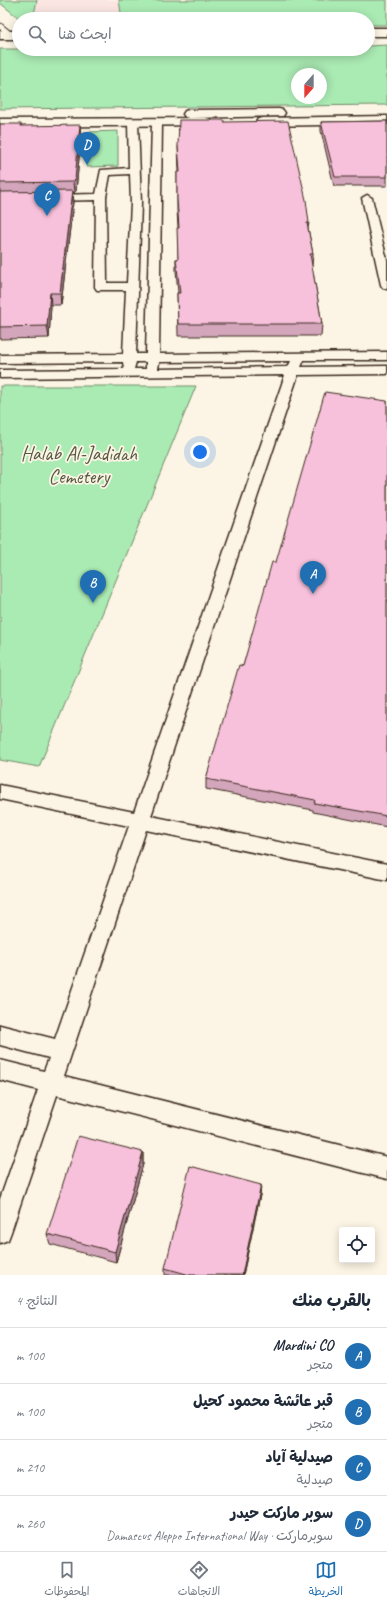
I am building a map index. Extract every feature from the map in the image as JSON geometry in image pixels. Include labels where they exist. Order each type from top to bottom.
[{"type":"highway","points":[[375,32],[387,32]]},
{"type":"highway","points":[[375,43],[387,42]]},
{"type":"highway","points":[[0,45],[12,45]]},
{"type":"street","points":[[0,115],[387,112]]},
{"type":"street","points":[[0,123],[157,123],[387,120]]},
{"type":"street","points":[[128,374],[136,203],[133,123]]},
{"type":"street","points":[[152,374],[157,123]]},
{"type":"street","points":[[132,286],[101,287],[101,197],[105,172],[135,172]]},
{"type":"street","points":[[39,198],[101,197]]},
{"type":"street","points":[[367,198],[387,285]]},
{"type":"street","points":[[136,203],[155,202]]},
{"type":"street","points":[[0,374],[152,374],[387,356]]},
{"type":"street","points":[[0,359],[152,358],[296,364],[387,370]]},
{"type":"street","points":[[0,1232],[296,364]]},
{"type":"street","points":[[0,792],[387,872]]},
{"type":"street","points":[[0,1035],[62,1051]]},
{"type":"street","points":[[0,1070],[387,1168]]},
{"type":"lane","points":[[0,26],[10,35]]},
{"type":"shaded area","points":[[37,0],[119,0],[121,12],[34,12]]},
{"type":"green space","points":[[0,0],[37,0],[34,12],[12,13],[0,3]]},
{"type":"green space","points":[[119,0],[387,0],[387,25],[375,25],[375,12],[121,12]]},
{"type":"green space","points":[[387,45],[387,105],[0,109],[0,49],[12,49],[12,56],[375,56],[375,46]]},
{"type":"green space","points":[[118,131],[118,166],[87,167],[88,132]]},
{"type":"green space","name":"Halab Al-Jadidah Cemetery","points":[[0,386],[196,386],[39,767],[0,760]]},
{"type":"building","points":[[179,120],[224,120],[224,122],[288,121],[306,200],[309,223],[307,223],[313,254],[310,254],[322,324],[178,324],[177,293],[180,293],[176,259],[178,259],[177,228],[179,228],[177,172],[180,172],[178,146]]},
{"type":"building","points":[[387,121],[387,177],[335,177],[321,122]]},
{"type":"building","points":[[0,124],[21,124],[21,126],[80,125],[75,180],[73,182],[0,183]]},
{"type":"building","points":[[72,191],[60,293],[50,293],[47,326],[0,327],[0,192]]},
{"type":"building","points":[[325,392],[387,401],[387,816],[314,803],[315,800],[206,779],[239,665],[243,666],[272,562],[276,562]]},
{"type":"building","points":[[78,1136],[143,1152],[115,1252],[47,1234]]},
{"type":"building","points":[[190,1166],[261,1185],[242,1275],[190,1275],[165,1268]]},
{"type":"place","name":"سوبر ماركت حيدر","points":[[87,165]]},
{"type":"place","name":"صيدلية آياد","points":[[47,216]]},
{"type":"place","name":"Mardini CO","points":[[313,594]]},
{"type":"place","name":"قبر عائشة محمود كحيل","points":[[93,603]]}]
